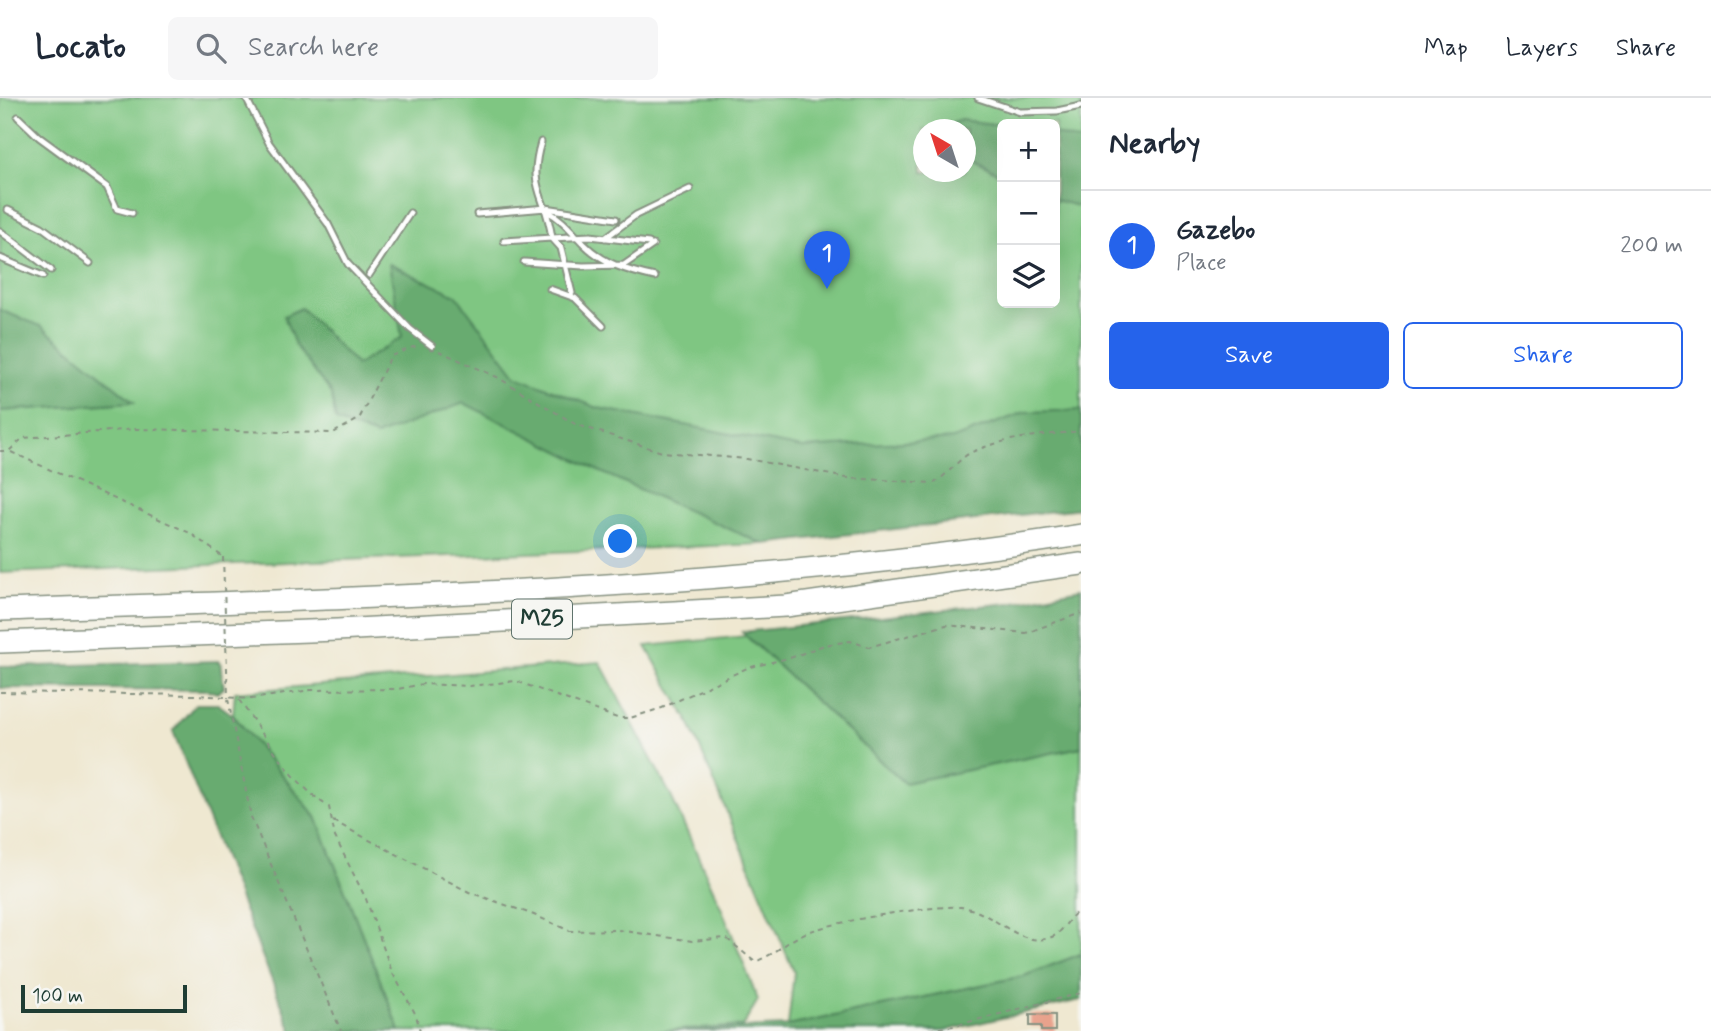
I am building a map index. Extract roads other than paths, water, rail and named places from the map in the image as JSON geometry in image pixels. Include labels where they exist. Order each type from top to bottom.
[{"type":"highway","name":"M25","points":[[0,611],[342,598],[793,573],[1081,535]]},
{"type":"highway","name":"M25","points":[[0,642],[337,630],[786,606],[1081,564]]},
{"type":"lane","points":[[246,98],[269,143],[328,223],[348,264],[410,329],[433,348]]},
{"type":"lane","points":[[978,98],[1020,112],[1057,111],[1081,106]]},
{"type":"lane","points":[[18,117],[39,137],[107,187],[117,209],[132,213]]},
{"type":"lane","points":[[541,142],[534,167],[537,192],[545,209],[552,238],[561,248],[567,265],[572,293]]},
{"type":"lane","points":[[605,238],[636,215],[690,189]]},
{"type":"lane","points":[[8,209],[42,227],[90,263]]},
{"type":"lane","points":[[545,209],[561,218],[578,237],[612,264],[655,277]]},
{"type":"lane","points":[[477,214],[545,209],[616,219]]},
{"type":"lane","points":[[369,275],[410,213]]},
{"type":"lane","points":[[0,231],[51,270]]},
{"type":"lane","points":[[505,241],[578,237],[651,244],[624,265],[524,262]]},
{"type":"lane","points":[[0,258],[43,276]]},
{"type":"lane","points":[[550,289],[575,298],[603,326]]},
{"type":"place","name":"Gazebo","points":[[827,289]]}]
